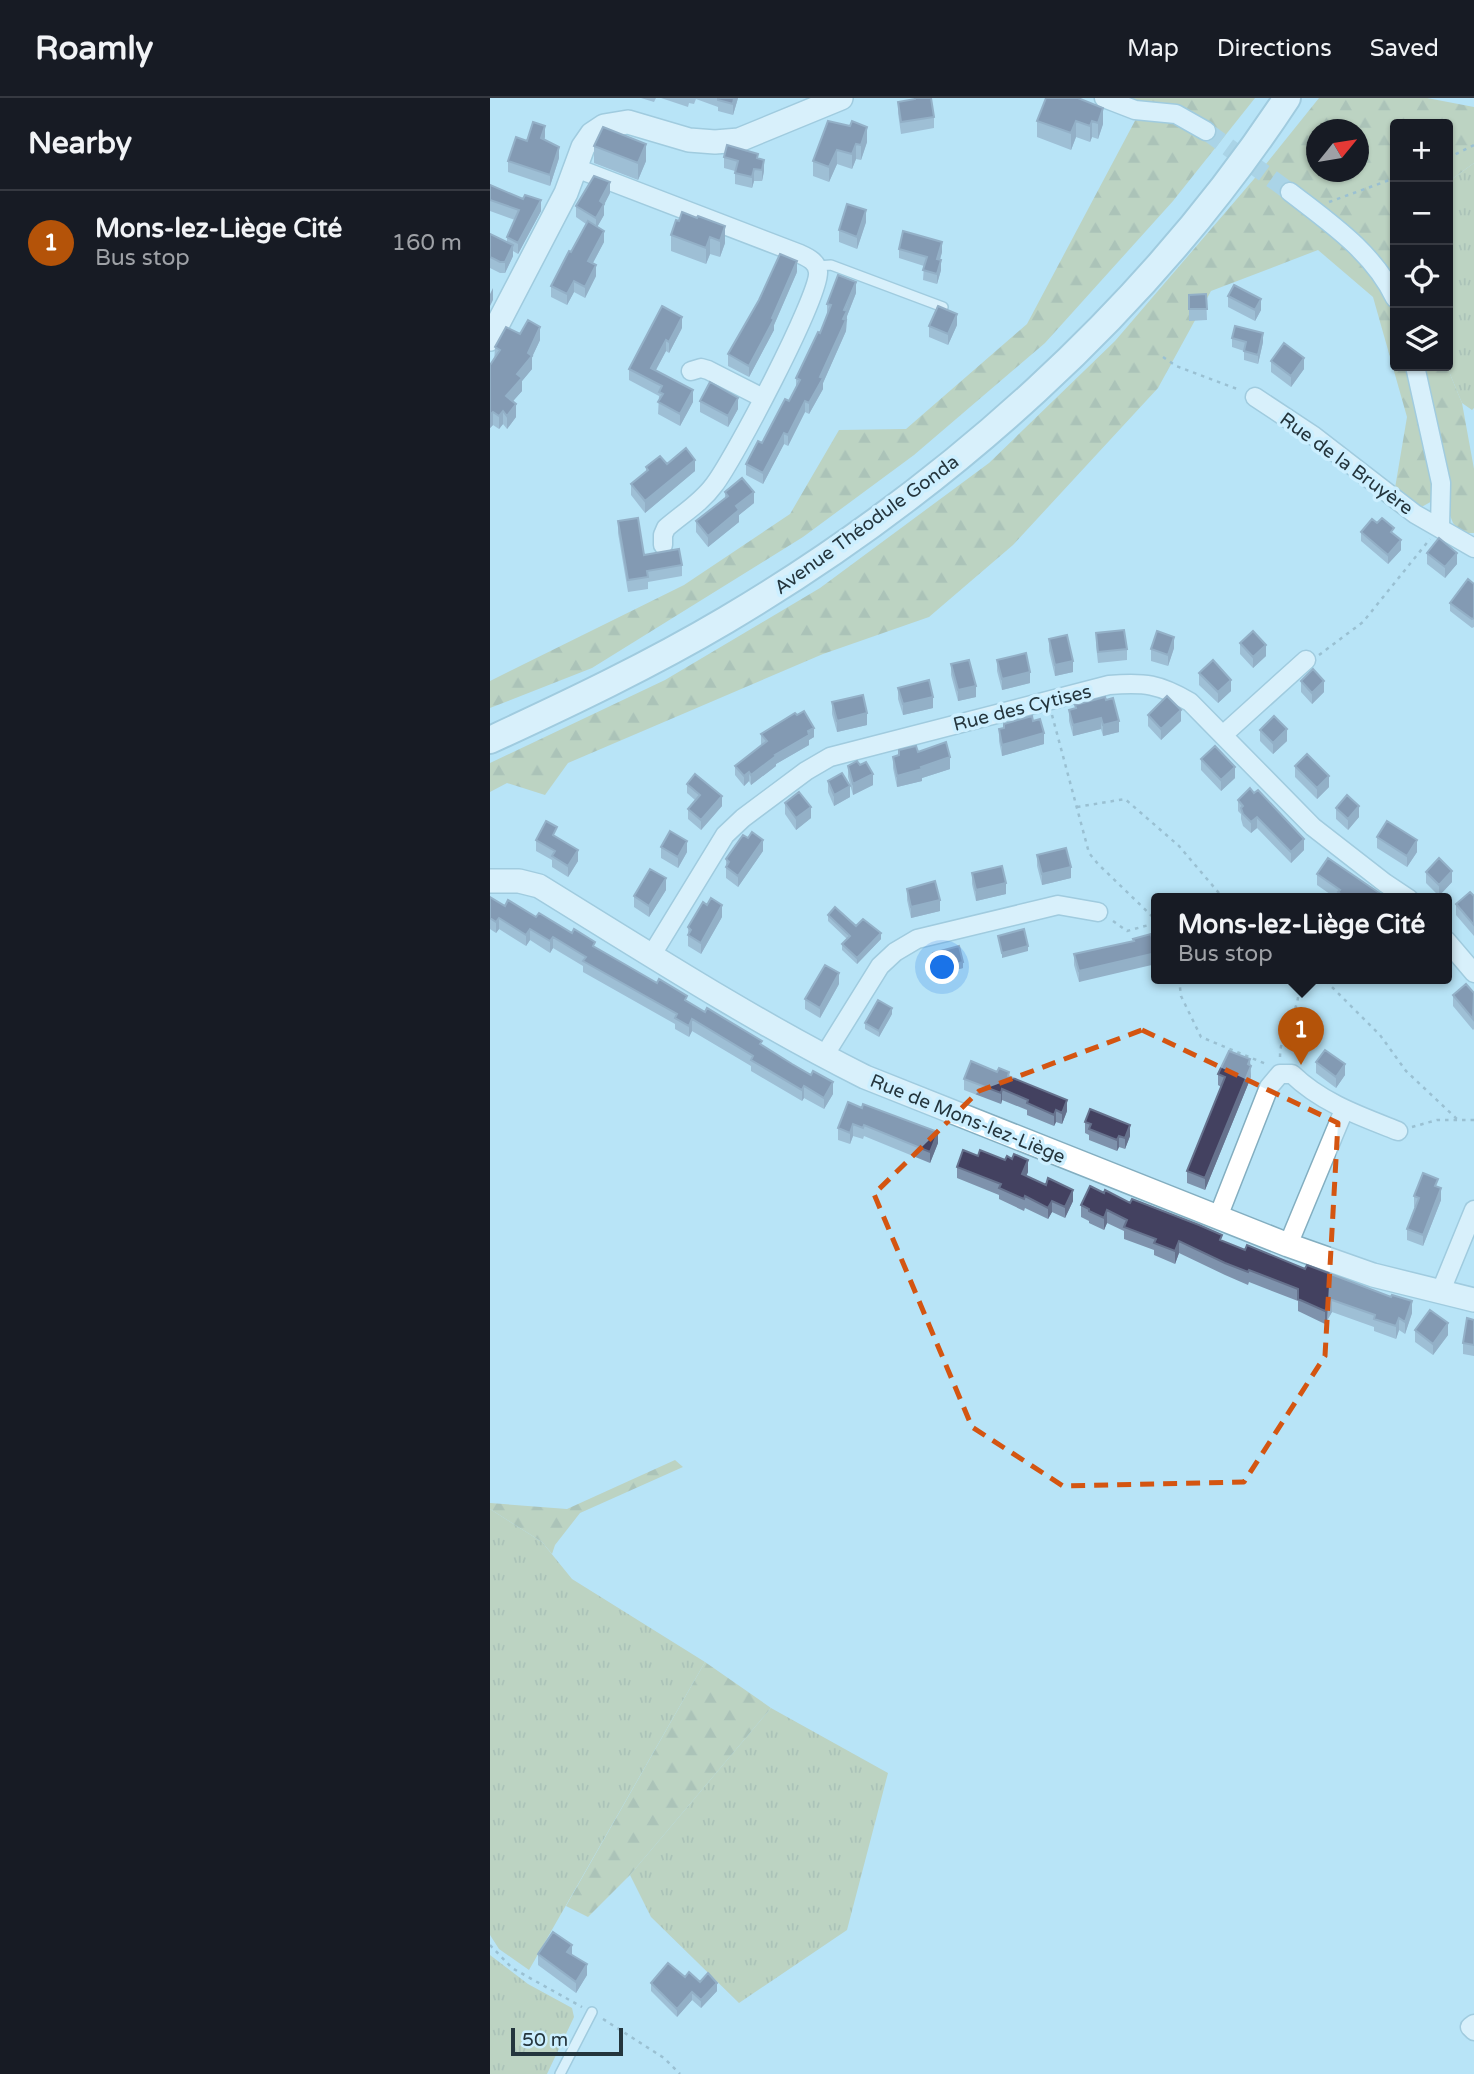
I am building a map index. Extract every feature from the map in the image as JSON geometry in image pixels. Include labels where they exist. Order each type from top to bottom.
[{"type":"main road","name":"Avenue Théodule Gonda","points":[[490,740],[601,688],[726,620],[824,558],[937,477],[1020,405],[1117,311],[1215,199],[1287,98]]},
{"type":"street","points":[[490,339],[548,229],[583,147],[592,134],[619,121],[689,140],[739,140],[841,98]]},
{"type":"street","points":[[1104,98],[1135,110],[1176,114],[1206,131]]},
{"type":"street","points":[[576,168],[800,254],[817,267],[817,283],[792,342],[721,476],[699,502],[666,528],[663,545]]},
{"type":"street","points":[[1290,192],[1348,237],[1386,279],[1390,288]]},
{"type":"street","points":[[691,371],[701,368],[708,370],[763,398]]},
{"type":"street","name":"Rue de la Bruyère","points":[[1416,371],[1441,483],[1440,527]]},
{"type":"street","name":"Rue de la Bruyère","points":[[1255,397],[1314,436],[1385,492],[1474,548]]},
{"type":"street","points":[[1224,734],[1306,660]]},
{"type":"street","name":"Rue des Cytises","points":[[651,956],[725,835],[743,818],[806,771],[831,757],[857,749],[1109,685],[1137,682],[1166,688],[1190,702],[1314,827],[1400,893]]},
{"type":"street","name":"Rue de Mons-lez-Liège","points":[[490,881],[519,881],[539,886],[651,956],[824,1056],[905,1094],[1288,1245],[1373,1275],[1474,1300]]},
{"type":"street","points":[[824,1056],[880,966],[895,952],[917,939],[1058,905],[1098,912]]},
{"type":"street","points":[[1452,947],[1474,973]]},
{"type":"street","points":[[1217,1217],[1269,1087],[1280,1074],[1292,1074],[1309,1090],[1344,1110],[1398,1130]]},
{"type":"street","points":[[1288,1245],[1344,1110]]},
{"type":"street","points":[[1440,1293],[1474,1210]]},
{"type":"street","points":[[1474,2024],[1470,2027],[1474,2031]]},
{"type":"lane","points":[[817,267],[831,265],[943,307]]},
{"type":"lane","points":[[560,2074],[592,2012]]},
{"type":"path","points":[[1453,156],[1474,145]]},
{"type":"path","points":[[1309,207],[1390,180]]},
{"type":"path","points":[[1163,357],[1176,366],[1255,397]]},
{"type":"path","points":[[1306,660],[1317,657],[1363,622],[1440,527]]},
{"type":"path","points":[[1048,701],[1089,853],[1151,917]]},
{"type":"path","points":[[1077,807],[1125,799],[1179,846],[1219,893]]},
{"type":"path","points":[[1098,912],[1127,931],[1151,924]]},
{"type":"path","points":[[1180,984],[1181,996],[1201,1037],[1261,1060],[1280,1074]]},
{"type":"path","points":[[1280,1074],[1280,1044],[1301,993],[1298,984]]},
{"type":"path","points":[[1299,988],[1312,984]]},
{"type":"path","points":[[1330,984],[1380,1035],[1406,1071],[1457,1119]]},
{"type":"path","points":[[1398,1130],[1437,1120],[1474,1120]]},
{"type":"path","points":[[490,1945],[512,1968],[645,2045],[664,2058],[680,2074]]},
{"type":"highlighted area","points":[[1142,1030],[1338,1123],[1325,1356],[1244,1482],[1063,1486],[972,1427],[874,1194],[979,1091]]},
{"type":"green space","points":[[1124,98],[1255,98],[1173,201],[1045,343],[914,455],[803,537],[592,668],[490,708],[490,681],[684,585],[790,514],[839,430],[906,429],[1027,324],[1137,117]]},
{"type":"green space","points":[[1319,98],[1427,98],[1474,107],[1474,163],[1453,178],[1453,119],[1390,119],[1390,357],[1373,297],[1318,250],[1211,291],[1158,388],[1013,545],[929,617],[823,654],[568,763],[545,795],[507,783],[490,792],[490,763],[665,680],[820,588],[989,463],[1115,341],[1254,179]]},
{"type":"green space","points":[[1474,163],[1472,410],[1462,403],[1450,374],[1450,371],[1453,371],[1453,178]]},
{"type":"green space","points":[[1394,371],[1450,371],[1462,403],[1474,469],[1474,533],[1461,533],[1453,523],[1444,500],[1434,500],[1418,509],[1394,494],[1407,417]]},
{"type":"green space","points":[[675,1460],[683,1467],[580,1513],[555,1545],[552,1554],[542,1542],[490,1509],[490,1503],[567,1509]]},
{"type":"green space","points":[[490,1509],[542,1542],[572,1579],[705,1662],[529,1970],[499,1949],[490,1935]]},
{"type":"green space","points":[[705,1662],[771,1708],[630,1875],[588,1917],[566,1906]]},
{"type":"green space","points":[[771,1708],[888,1773],[847,1930],[739,2003],[651,1917],[630,1875]]},
{"type":"green space","points":[[490,1955],[528,1984],[572,2008],[574,2017],[547,2074],[490,2074]]},
{"type":"building","points":[[734,98],[733,104],[718,100]]},
{"type":"building","points":[[931,98],[934,117],[901,122],[898,102]]},
{"type":"building","points":[[1046,98],[1078,98],[1103,108],[1098,123],[1092,121],[1090,126],[1076,121],[1071,133],[1037,121]]},
{"type":"building","points":[[828,121],[850,126],[852,121],[867,127],[861,145],[856,144],[852,154],[837,150],[829,167],[813,161]]},
{"type":"building","points":[[533,122],[545,126],[541,138],[559,147],[550,175],[508,161],[516,137],[527,141]]},
{"type":"building","points":[[603,127],[646,144],[638,163],[594,146]]},
{"type":"building","points":[[727,145],[758,154],[757,158],[764,160],[762,170],[754,169],[752,177],[735,173],[738,161],[724,157]]},
{"type":"building","points":[[594,176],[610,182],[600,201],[604,204],[596,218],[576,206]]},
{"type":"building","points":[[490,185],[523,199],[525,195],[541,200],[518,243],[507,237],[519,210],[490,200]]},
{"type":"building","points":[[847,204],[866,210],[857,237],[839,230]]},
{"type":"building","points":[[682,212],[725,226],[720,241],[710,237],[706,248],[671,235]]},
{"type":"building","points":[[588,221],[604,231],[588,261],[596,265],[585,287],[574,281],[567,294],[551,286]]},
{"type":"building","points":[[903,231],[942,242],[937,259],[941,260],[937,274],[923,270],[927,257],[899,249]]},
{"type":"building","points":[[490,234],[513,245],[505,262],[490,257]]},
{"type":"building","points":[[780,254],[797,261],[772,318],[774,319],[749,366],[728,354],[759,300]]},
{"type":"building","points":[[838,275],[856,282],[844,310],[847,311],[843,319],[846,320],[820,377],[823,378],[809,403],[805,401],[788,435],[784,433],[763,473],[746,464],[758,441],[762,443],[785,399],[789,401],[800,380],[796,378],[818,332],[820,333],[831,305],[827,304]]},
{"type":"building","points":[[1234,285],[1261,299],[1255,310],[1228,296]]},
{"type":"building","points":[[1206,294],[1207,309],[1189,309],[1189,295]]},
{"type":"building","points":[[662,306],[682,317],[651,368],[693,390],[680,414],[658,402],[663,394],[659,392],[662,386],[629,369]]},
{"type":"building","points":[[938,306],[957,314],[948,334],[929,326]]},
{"type":"building","points":[[528,320],[540,327],[528,353],[532,356],[517,374],[522,378],[506,396],[516,404],[507,416],[503,411],[499,416],[493,412],[490,415],[490,365],[500,350],[495,347],[506,327],[520,334]]},
{"type":"building","points":[[1235,326],[1263,333],[1258,355],[1244,351],[1246,342],[1232,338]]},
{"type":"building","points":[[1284,343],[1304,358],[1291,376],[1271,361]]},
{"type":"building","points":[[710,382],[738,398],[728,416],[700,401]]},
{"type":"building","points":[[686,448],[695,460],[645,501],[631,484],[660,456],[667,464]]},
{"type":"building","points":[[742,478],[754,492],[736,506],[739,510],[708,536],[696,521],[728,496],[725,492]]},
{"type":"building","points":[[638,518],[644,555],[679,549],[682,565],[647,571],[648,577],[628,580],[618,521]]},
{"type":"building","points":[[1382,518],[1394,528],[1391,532],[1401,540],[1388,555],[1361,532],[1372,519],[1377,523]]},
{"type":"building","points":[[1439,538],[1457,553],[1445,567],[1427,553]]},
{"type":"building","points":[[1468,579],[1474,584],[1472,619],[1450,603]]},
{"type":"building","points":[[1124,630],[1127,649],[1098,652],[1096,633]]},
{"type":"building","points":[[1157,631],[1174,637],[1168,655],[1151,649]]},
{"type":"building","points":[[1253,631],[1266,645],[1253,657],[1240,643]]},
{"type":"building","points":[[1067,635],[1073,661],[1055,665],[1049,639]]},
{"type":"building","points":[[1026,653],[1030,672],[1002,679],[997,660]]},
{"type":"building","points":[[969,660],[976,686],[958,690],[951,664]]},
{"type":"building","points":[[1213,660],[1231,680],[1218,692],[1199,673]]},
{"type":"building","points":[[1313,669],[1324,681],[1312,693],[1301,681]]},
{"type":"building","points":[[929,680],[933,697],[903,704],[898,688]]},
{"type":"building","points":[[863,695],[867,713],[837,721],[832,702]]},
{"type":"building","points":[[1167,696],[1181,710],[1161,729],[1148,715]]},
{"type":"building","points":[[1105,697],[1106,700],[1113,698],[1119,721],[1103,725],[1101,718],[1073,725],[1069,710],[1076,708],[1075,705]]},
{"type":"building","points":[[804,711],[814,728],[808,731],[809,735],[775,755],[751,775],[749,772],[744,776],[735,766],[767,741],[761,734],[795,713],[797,715]]},
{"type":"building","points":[[1032,716],[1033,721],[1040,719],[1044,733],[1002,745],[999,729],[1004,728],[1004,724]]},
{"type":"building","points":[[1274,716],[1287,729],[1273,743],[1260,730]]},
{"type":"building","points":[[946,742],[950,757],[897,776],[893,757],[899,755],[899,750],[916,746],[918,752]]},
{"type":"building","points":[[1215,746],[1235,767],[1221,780],[1201,759]]},
{"type":"building","points":[[1307,754],[1329,776],[1317,788],[1295,766]]},
{"type":"building","points":[[857,761],[860,765],[866,762],[873,774],[853,784],[848,766]]},
{"type":"building","points":[[842,773],[850,786],[834,795],[828,781]]},
{"type":"building","points":[[695,774],[722,796],[701,820],[688,809],[700,795],[687,784]]},
{"type":"building","points":[[1250,788],[1254,793],[1258,790],[1304,839],[1291,852],[1257,817],[1251,822],[1243,814],[1243,806],[1238,800]]},
{"type":"building","points":[[799,792],[811,807],[796,818],[785,803]]},
{"type":"building","points":[[1347,795],[1359,806],[1348,819],[1336,808]]},
{"type":"building","points":[[546,821],[557,827],[553,835],[578,850],[568,866],[552,856],[555,851],[536,840]]},
{"type":"building","points":[[1387,821],[1417,840],[1407,856],[1377,837]]},
{"type":"building","points":[[670,831],[687,841],[678,857],[661,847]]},
{"type":"building","points":[[752,832],[763,840],[738,876],[726,867],[729,862],[726,859],[743,835],[748,838]]},
{"type":"building","points":[[1066,848],[1071,867],[1042,874],[1037,855]]},
{"type":"building","points":[[1328,858],[1379,893],[1339,893],[1340,890],[1317,874]]},
{"type":"building","points":[[1439,858],[1452,871],[1439,885],[1426,872]]},
{"type":"building","points":[[1002,866],[1006,883],[976,890],[972,873]]},
{"type":"building","points":[[650,869],[666,878],[649,906],[634,896]]},
{"type":"building","points":[[935,881],[940,900],[911,907],[907,889]]},
{"type":"building","points":[[1470,892],[1474,896],[1474,925],[1456,904]]},
{"type":"building","points":[[490,897],[505,906],[508,900],[536,917],[539,913],[572,933],[574,929],[595,942],[593,946],[657,983],[659,979],[687,996],[685,1000],[705,1012],[707,1008],[762,1041],[760,1044],[792,1064],[811,1075],[813,1071],[833,1082],[824,1098],[804,1086],[802,1090],[751,1060],[753,1056],[692,1019],[689,1026],[675,1018],[677,1014],[583,961],[586,957],[553,937],[550,941],[530,929],[526,935],[499,918],[496,922],[490,918]]},
{"type":"building","points":[[711,898],[722,905],[701,943],[688,935],[691,930],[688,927],[703,902],[707,905]]},
{"type":"building","points":[[835,907],[856,926],[863,919],[881,933],[857,958],[842,944],[850,936],[828,915]]},
{"type":"building","points":[[1024,929],[1028,946],[1002,953],[998,936]]},
{"type":"building","points":[[1151,934],[1151,954],[1079,971],[1074,954],[1134,941],[1133,939]]},
{"type":"building","points":[[959,946],[963,962],[937,969],[933,953]]},
{"type":"building","points":[[825,965],[839,973],[820,1008],[805,999]]},
{"type":"building","points":[[1466,984],[1474,993],[1473,1019],[1453,995]]},
{"type":"building","points":[[878,1000],[892,1008],[879,1031],[865,1023]]},
{"type":"building","points":[[1325,1050],[1345,1064],[1336,1077],[1316,1062]]},
{"type":"building","points":[[1229,1051],[1250,1059],[1248,1064],[1251,1066],[1205,1178],[1187,1171],[1225,1077],[1218,1074]]},
{"type":"building","points":[[971,1061],[997,1072],[999,1068],[1009,1072],[1008,1076],[1067,1100],[1062,1113],[1056,1110],[1054,1115],[1002,1089],[1001,1093],[964,1079]]},
{"type":"building","points":[[848,1102],[862,1108],[863,1104],[938,1132],[930,1152],[864,1125],[863,1128],[853,1124],[850,1133],[838,1128]]},
{"type":"building","points":[[1090,1109],[1130,1125],[1125,1138],[1119,1136],[1117,1140],[1089,1129],[1091,1124],[1085,1122]]},
{"type":"building","points":[[963,1150],[978,1156],[980,1150],[1005,1160],[1007,1156],[1012,1159],[1014,1154],[1028,1160],[1022,1174],[1046,1185],[1048,1178],[1073,1190],[1065,1207],[1052,1201],[1048,1208],[1025,1196],[1024,1199],[999,1188],[1001,1184],[957,1167]]},
{"type":"building","points":[[1423,1173],[1438,1179],[1435,1186],[1441,1188],[1423,1235],[1407,1229],[1419,1198],[1414,1196]]},
{"type":"building","points":[[1090,1186],[1104,1193],[1105,1190],[1130,1203],[1132,1199],[1199,1225],[1222,1235],[1220,1240],[1245,1250],[1247,1245],[1305,1269],[1307,1265],[1391,1297],[1392,1295],[1412,1301],[1405,1322],[1399,1318],[1396,1326],[1374,1319],[1375,1315],[1332,1300],[1325,1311],[1298,1299],[1298,1289],[1225,1263],[1179,1241],[1175,1251],[1154,1243],[1156,1239],[1124,1227],[1127,1220],[1107,1210],[1104,1218],[1081,1205]]},
{"type":"building","points":[[1430,1310],[1448,1323],[1433,1344],[1415,1330]]},
{"type":"building","points":[[1467,1318],[1474,1320],[1474,1345],[1463,1343]]},
{"type":"building","points":[[553,1932],[572,1945],[567,1952],[587,1964],[576,1982],[538,1954]]},
{"type":"building","points":[[668,1963],[685,1977],[689,1972],[700,1982],[708,1973],[717,1983],[701,2000],[692,1992],[677,2009],[651,1983]]},
{"type":"tunnel","points":[[1206,131],[1290,192]]},
{"type":"place","name":"Mons-lez-Liège Cité","points":[[1301,1065]]}]
